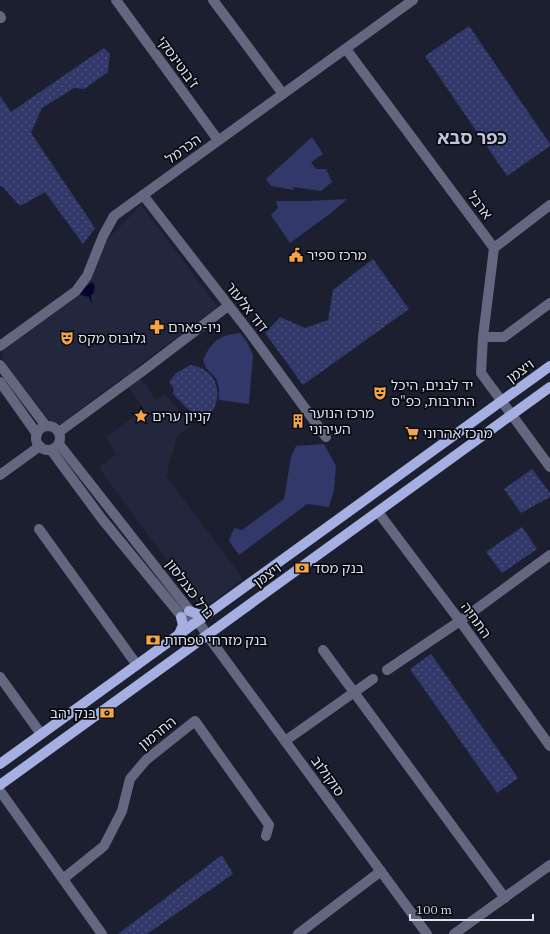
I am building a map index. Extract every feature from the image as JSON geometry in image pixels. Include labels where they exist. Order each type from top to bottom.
[{"type":"main road","name":"ויצמן","points":[[0,764],[550,366]]},
{"type":"main road","name":"ויצמן","points":[[0,786],[550,387]]},
{"type":"main road","points":[[179,634],[185,614],[198,614],[198,621]]},
{"type":"street","name":"ז'בוטינסקי","points":[[116,0],[218,140]]},
{"type":"street","points":[[213,0],[283,94]]},
{"type":"street","name":"הכרמל","points":[[0,346],[76,291],[87,276],[103,236],[114,216],[413,0]]},
{"type":"street","name":"ארבל","points":[[346,49],[494,248]]},
{"type":"street","name":"דוד אלעזר","points":[[143,195],[283,377],[326,437]]},
{"type":"street","points":[[550,205],[494,248],[483,337],[481,373],[550,467]]},
{"type":"street","points":[[483,337],[504,337],[550,303]]},
{"type":"street","points":[[59,432],[228,306]]},
{"type":"street","points":[[0,364],[46,426]]},
{"type":"street","points":[[0,382],[37,434]]},
{"type":"street","points":[[46,426],[53,427],[59,432],[60,440],[55,447],[45,450],[36,440],[39,430],[46,426]]},
{"type":"street","points":[[0,475],[40,446]]},
{"type":"street","name":"ברל כצנלסון","points":[[55,447],[102,519],[185,614],[198,621],[207,635]]},
{"type":"street","name":"התחיה","points":[[378,512],[460,621],[550,746]]},
{"type":"street","points":[[39,529],[137,665]]},
{"type":"street","points":[[387,670],[460,621],[550,555]]},
{"type":"street","name":"סוקולוב","points":[[207,635],[427,934]]},
{"type":"street","points":[[323,650],[504,898]]},
{"type":"street","points":[[0,676],[42,734]]},
{"type":"street","points":[[285,741],[374,679]]},
{"type":"street","name":"החרמון","points":[[63,879],[104,846],[122,811],[130,779],[146,760],[195,721],[269,825],[266,836]]},
{"type":"street","points":[[0,770],[9,758]]},
{"type":"street","points":[[0,791],[102,934]]},
{"type":"street","points":[[454,934],[550,865]]},
{"type":"street","points":[[298,934],[381,871]]},
{"type":"shaded area","points":[[469,26],[550,144],[550,146],[507,176],[425,56]]},
{"type":"shaded area","points":[[104,48],[110,54],[108,72],[84,89],[74,88],[42,108],[31,133],[95,228],[83,244],[45,192],[20,206],[2,186],[0,186],[0,96],[11,112]]},
{"type":"shaded area","points":[[312,137],[323,154],[311,162],[316,169],[326,169],[332,182],[321,191],[294,187],[293,190],[271,186],[266,179]]},
{"type":"shaded area","points":[[347,199],[331,213],[290,243],[271,215],[278,208],[276,201]]},
{"type":"shaded area","points":[[141,205],[218,307],[134,369],[156,400],[165,394],[191,426],[177,436],[166,476],[243,579],[203,609],[99,468],[116,454],[106,437],[144,409],[122,378],[60,424],[50,421],[4,362],[2,355],[4,348],[74,295],[106,241]]},
{"type":"shaded area","points":[[373,259],[409,309],[303,385],[265,333],[280,317],[305,328],[328,320],[333,290]]},
{"type":"shaded area","points":[[240,333],[247,342],[253,355],[249,404],[219,400],[219,388],[216,378],[206,368],[203,360],[213,344],[221,337]]},
{"type":"shaded area","points":[[191,365],[207,372],[214,380],[217,390],[217,401],[213,410],[201,419],[173,394],[174,389],[169,382],[176,373]]},
{"type":"shaded area","points":[[324,444],[336,466],[334,490],[329,507],[307,504],[239,555],[229,541],[234,528],[242,530],[284,499],[291,457],[296,446]]},
{"type":"shaded area","points":[[532,469],[550,493],[550,497],[521,513],[504,489]]},
{"type":"shaded area","points":[[522,527],[537,549],[502,573],[486,552]]},
{"type":"shaded area","points":[[431,654],[518,778],[497,793],[410,669]]},
{"type":"shaded area","points":[[222,855],[233,874],[147,934],[118,934]]},
{"type":"water","points":[[92,282],[95,286],[95,291],[91,296],[92,305],[89,297],[77,294]]},
{"type":"place","name":"מרכז ספיר","points":[[296,255]]},
{"type":"place","name":"ניו-פארם","points":[[157,327]]},
{"type":"place","name":"גלובוס מקס","points":[[67,338]]},
{"type":"place","name":"יד לבנים, היכל התרבות, כפ\"ס","points":[[380,393]]},
{"type":"place","name":"קניון ערים","points":[[141,416]]},
{"type":"place","name":"מרכז הנוער העירוני","points":[[298,421]]},
{"type":"place","name":"מרכז אהרוני","points":[[412,433]]},
{"type":"place","name":"בנק מסד","points":[[302,568]]},
{"type":"place","name":"בנק מזרחי טפחות","points":[[153,640]]},
{"type":"place","name":"בנק יהב","points":[[107,713]]},
{"type":"district","name":"כפר סבא","points":[[472,138]]}]
